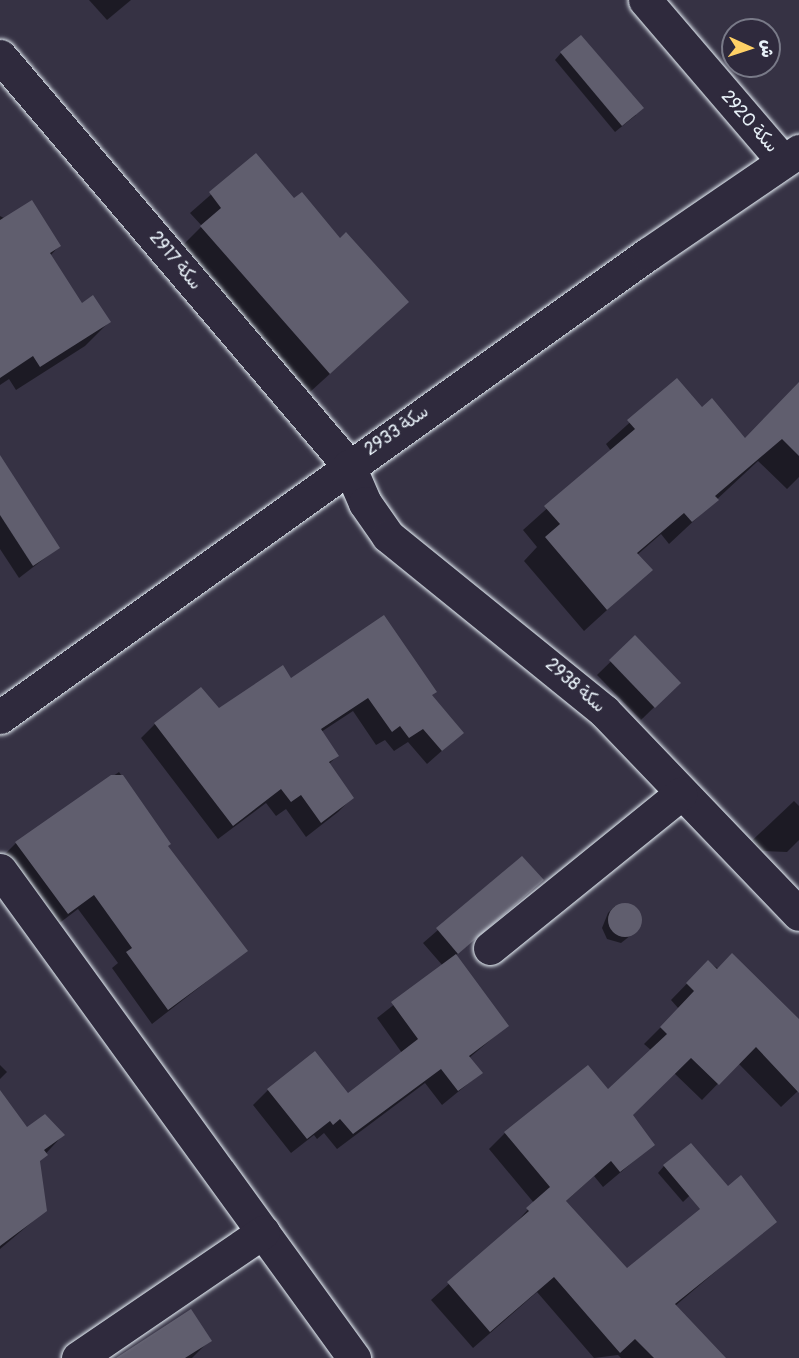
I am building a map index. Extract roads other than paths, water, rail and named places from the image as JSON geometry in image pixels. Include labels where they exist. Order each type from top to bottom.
[{"type":"street","name":"سكة 2920","points":[[645,0],[791,156]]},
{"type":"street","name":"سكة 2917","points":[[0,56],[349,466]]},
{"type":"street","name":"سكة 2933","points":[[0,717],[349,466],[791,156]]},
{"type":"street","name":"سكة 2938","points":[[349,466],[365,503],[388,536],[558,670],[604,711],[680,794],[798,912]]},
{"type":"street","points":[[490,948],[680,794]]},
{"type":"street","points":[[0,870],[354,1358]]},
{"type":"street","points":[[78,1358],[263,1232]]}]
